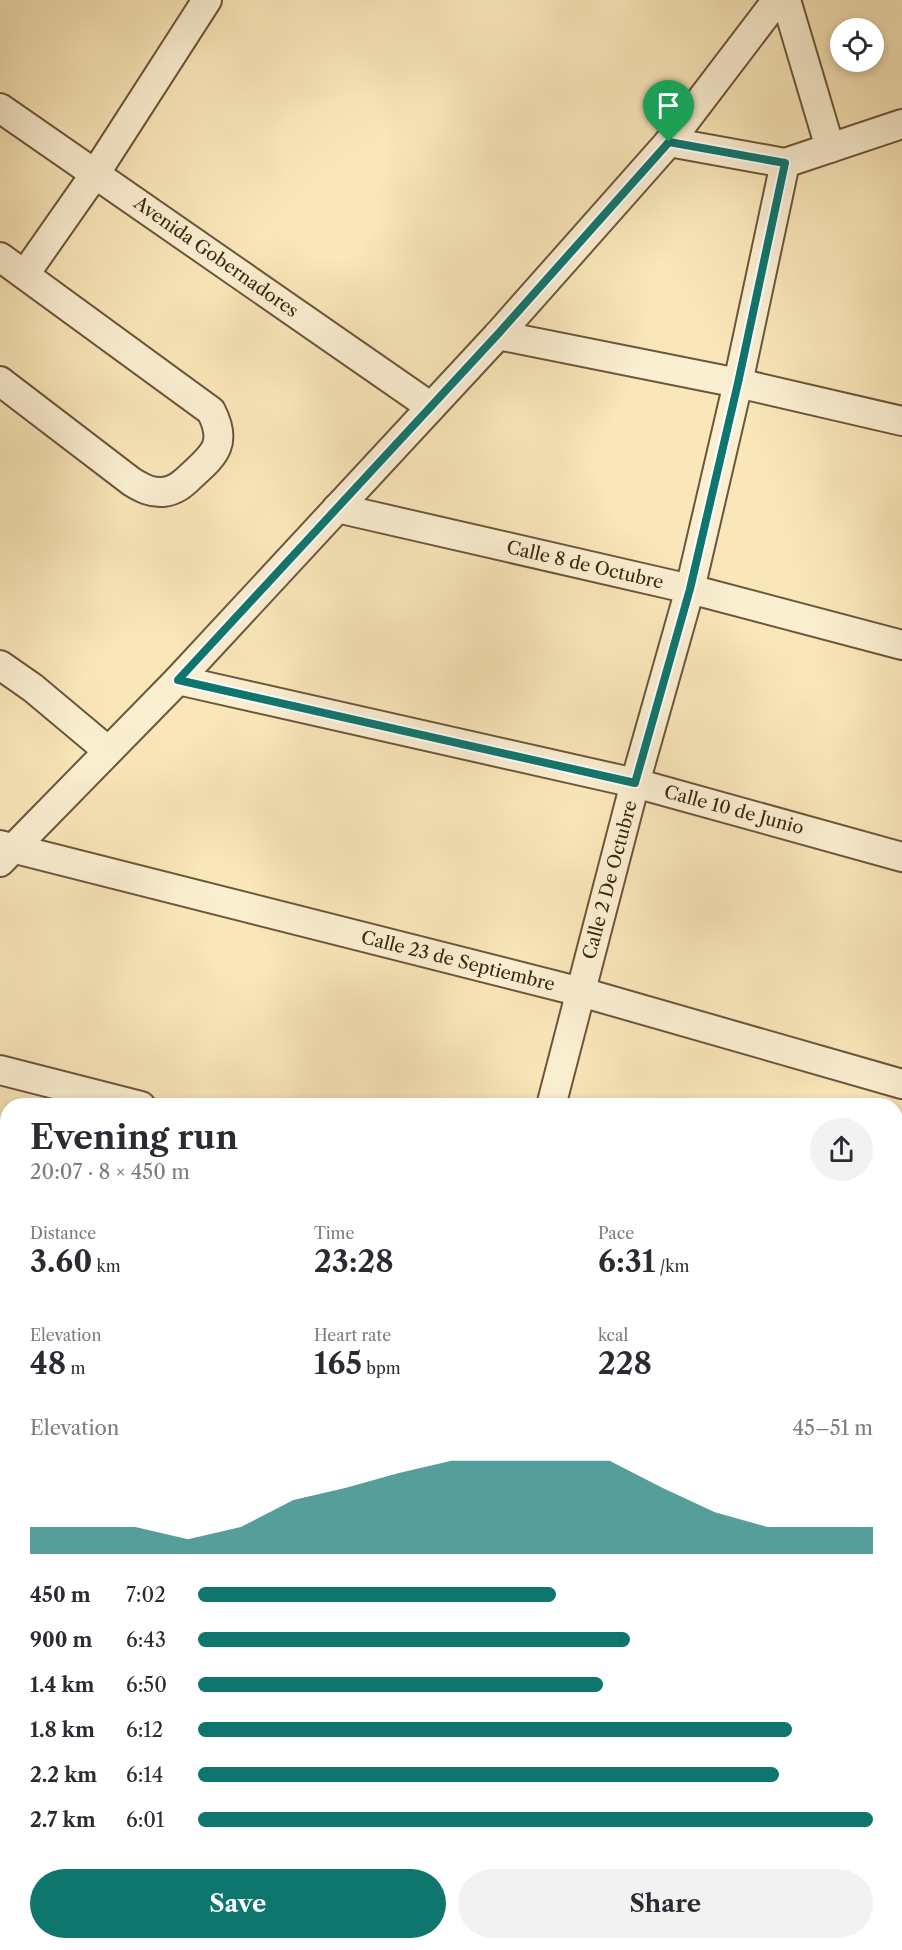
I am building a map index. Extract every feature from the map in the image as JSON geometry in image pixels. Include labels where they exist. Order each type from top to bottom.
[{"type":"street","points":[[25,274],[95,174],[207,0]]},
{"type":"street","points":[[4,852],[178,680],[498,334],[669,142],[777,0]]},
{"type":"street","points":[[786,0],[830,148]]},
{"type":"street","name":"Avenida Gobernadores","points":[[0,108],[431,407]]},
{"type":"street","points":[[669,142],[785,163],[902,124]]},
{"type":"street","name":"Calle 2 De Octubre","points":[[553,1098],[635,783],[690,589],[738,383],[785,163]]},
{"type":"street","points":[[0,257],[211,411],[215,420],[218,444],[213,456],[178,487],[166,492],[155,492],[132,482],[0,381]]},
{"type":"street","points":[[498,334],[738,383],[902,421]]},
{"type":"street","name":"Calle 8 de Octubre","points":[[337,508],[690,589],[902,645]]},
{"type":"street","points":[[0,665],[33,688],[107,750]]},
{"type":"street","name":"Calle 10 de Junio","points":[[178,680],[635,783],[902,857]]},
{"type":"street","name":"Calle 23 de Septiembre","points":[[4,852],[581,992],[902,1084]]},
{"type":"street","points":[[0,1070],[110,1098]]},
{"type":"route","points":[[669,142],[785,163],[738,383],[690,589],[635,783],[178,680],[498,334],[669,142]]}]
